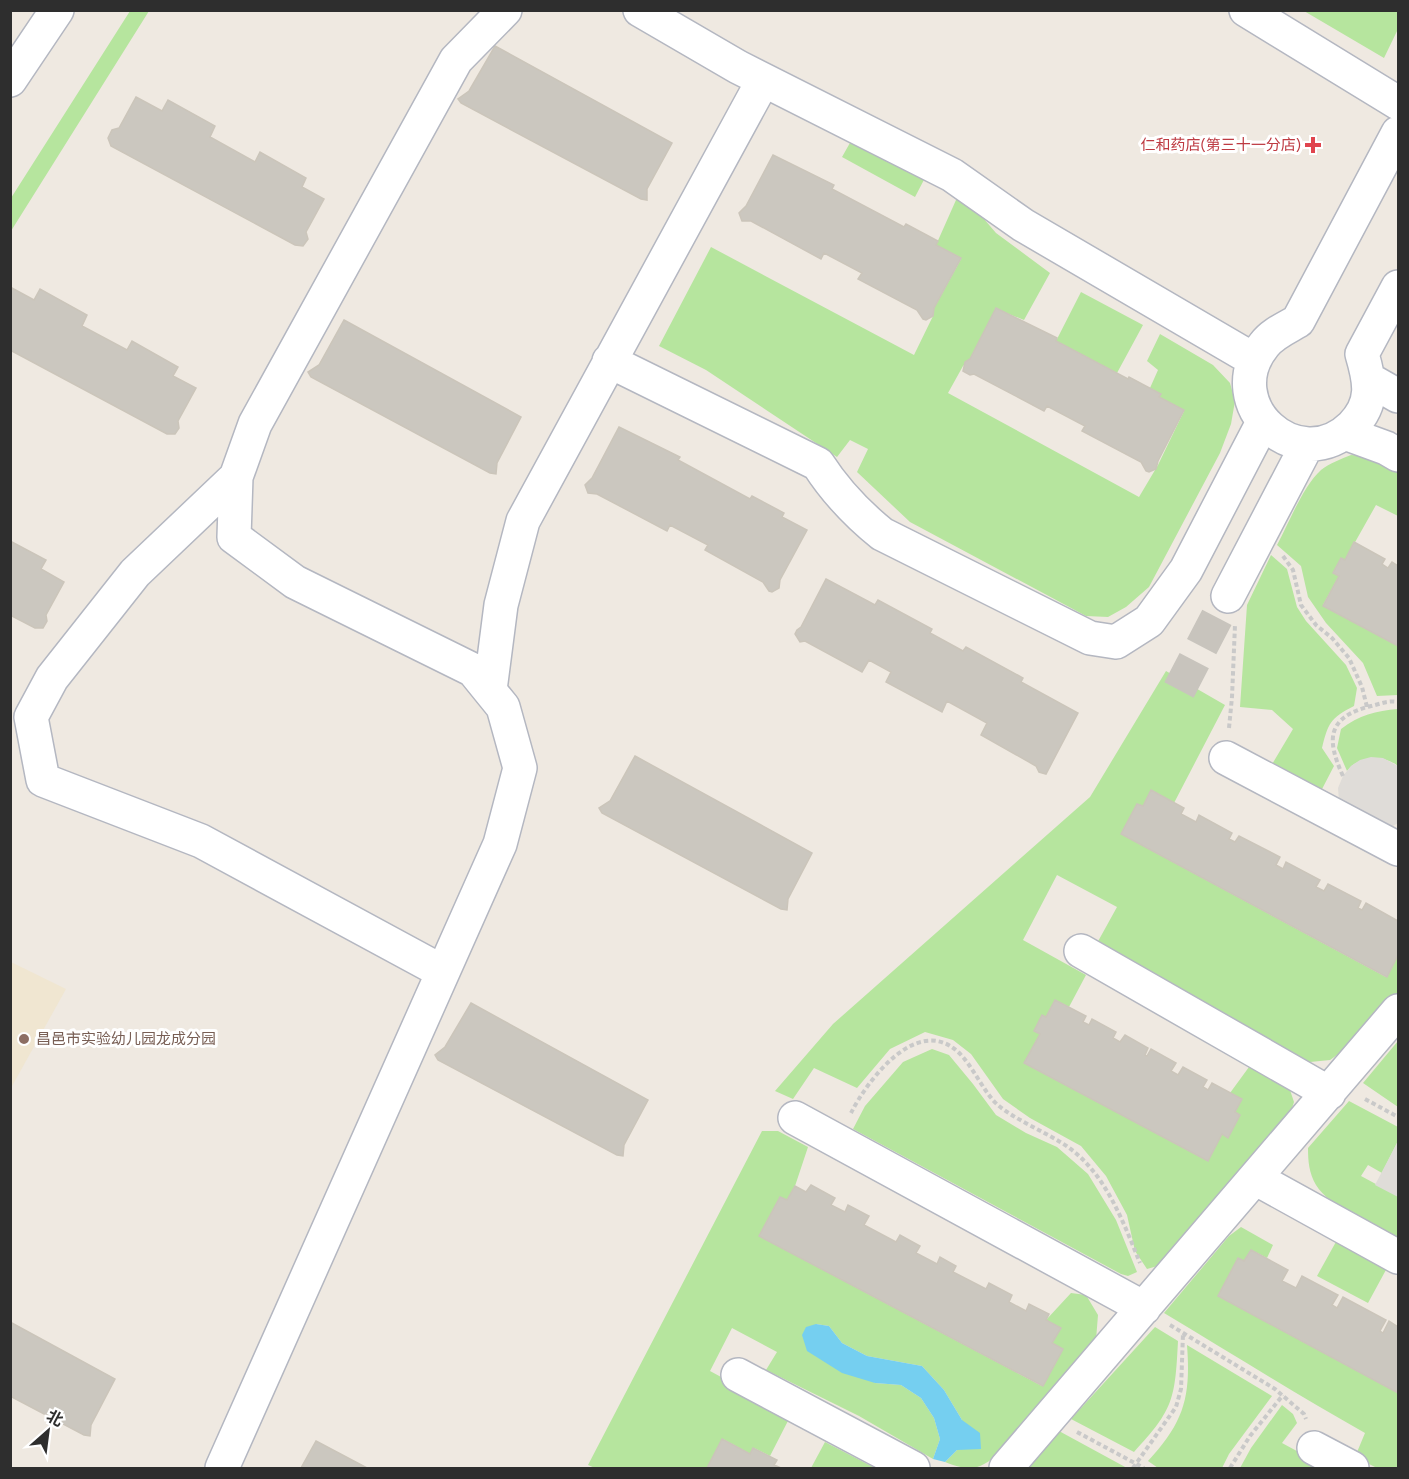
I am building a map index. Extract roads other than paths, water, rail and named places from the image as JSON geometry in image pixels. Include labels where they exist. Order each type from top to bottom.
[{"type":"street","points":[[10,80],[57,10]]},
{"type":"street","points":[[222,1468],[500,844],[520,768],[503,707],[474,670],[295,582],[234,537],[236,477],[255,424],[456,60],[505,10]]},
{"type":"street","points":[[640,10],[738,67],[952,175],[1023,225],[1254,360]]},
{"type":"street","points":[[1246,10],[1398,102]]},
{"type":"street","points":[[490,690],[501,605],[523,521],[759,88]]},
{"type":"street","points":[[1398,134],[1298,321],[1280,331],[1265,344],[1254,360],[1250,378],[1251,398],[1258,416],[1271,430],[1288,440],[1307,444],[1326,442],[1345,433],[1359,419],[1368,401],[1370,380],[1362,354],[1398,287]]},
{"type":"street","points":[[609,361],[818,464],[832,486],[854,511],[882,534],[1090,638],[1116,642],[1149,621],[1186,570],[1263,422]]},
{"type":"street","points":[[1370,380],[1398,396]]},
{"type":"street","points":[[1345,433],[1386,448],[1398,455]]},
{"type":"street","points":[[1233,587],[1307,444]]},
{"type":"street","points":[[236,477],[135,573],[52,678],[31,717],[43,780],[201,841],[443,972]]},
{"type":"street","points":[[1226,758],[1398,849]]},
{"type":"street","points":[[1081,951],[1333,1088]]},
{"type":"street","points":[[1006,1468],[1398,1011]]},
{"type":"street","points":[[795,1118],[1144,1308]]},
{"type":"street","points":[[1255,1178],[1398,1257]]},
{"type":"street","points":[[738,1375],[913,1468]]},
{"type":"street","points":[[1314,1448],[1352,1468]]},
{"type":"water","points":[[816,1324],[829,1326],[842,1343],[867,1356],[922,1366],[944,1390],[962,1420],[980,1433],[981,1449],[957,1450],[945,1462],[933,1459],[940,1439],[934,1418],[921,1398],[901,1385],[875,1383],[842,1373],[807,1351],[802,1335],[806,1327]]},
{"type":"tunnel","points":[[1179,690],[1228,596]]},
{"type":"place","name":"仁和药店(第三十一分店)","points":[[1313,145]]},
{"type":"place","name":"昌邑市实验幼儿园龙成分园","points":[[24,1039]]}]
